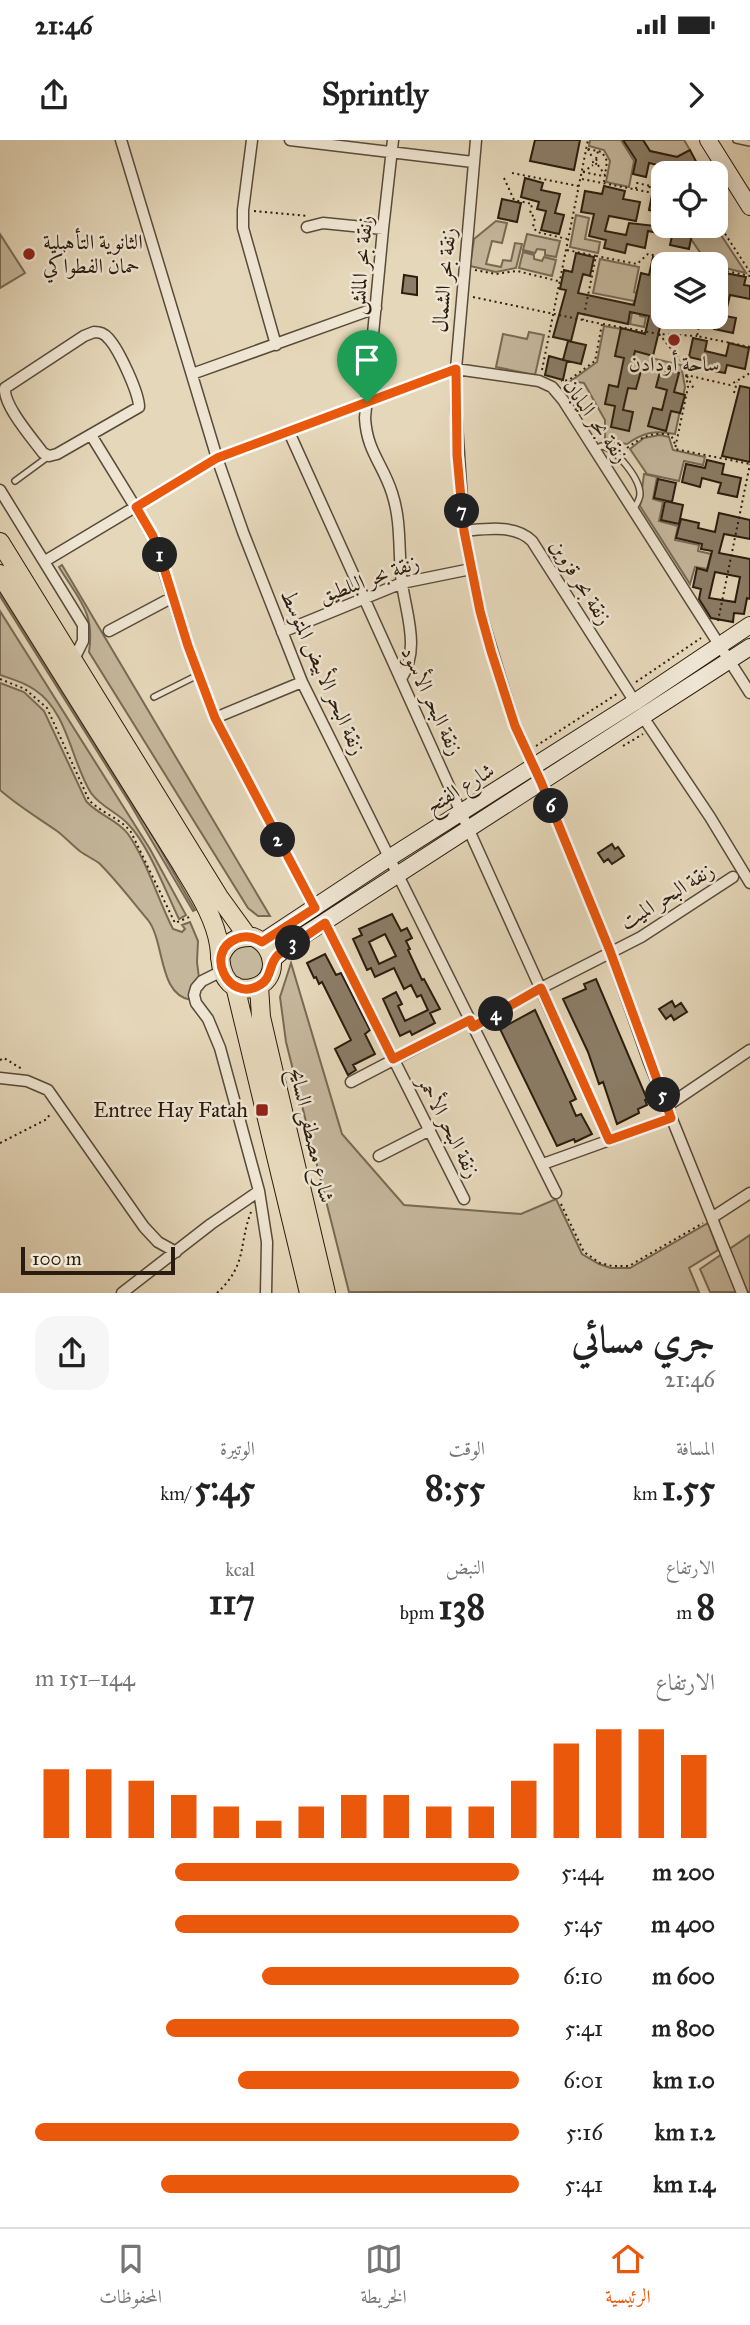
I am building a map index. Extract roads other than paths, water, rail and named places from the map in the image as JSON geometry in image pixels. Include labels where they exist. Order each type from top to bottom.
[{"type":"main road","points":[[0,541],[219,897],[255,939],[271,953],[273,960],[270,975],[259,986],[247,989],[235,986],[226,979],[213,921],[180,862],[0,574]]},
{"type":"main road","points":[[221,964],[227,945],[233,940],[255,939]]},
{"type":"main road","points":[[235,986],[309,1293]]},
{"type":"main road","name":"شارع مصطفى السايح","points":[[259,986],[261,1017],[268,1050],[326,1293]]},
{"type":"street","name":"زنقة البحر الأبيض المتوسط","points":[[121,140],[217,458],[302,682],[555,1192]]},
{"type":"street","points":[[252,140],[243,228],[276,345]]},
{"type":"street","points":[[290,140],[393,146],[473,162]]},
{"type":"street","name":"زنقة بحر الشمال","points":[[476,140],[456,369],[457,455],[464,531],[480,611],[515,726],[535,766],[610,951],[671,1118],[742,1293]]},
{"type":"street","points":[[708,140],[748,200]]},
{"type":"street","name":"زنقة بحر المانش","points":[[393,146],[366,429],[370,449],[393,496],[398,529],[402,583],[411,641],[411,655],[401,679]]},
{"type":"street","points":[[307,227],[323,223],[383,229]]},
{"type":"street","points":[[192,374],[376,308]]},
{"type":"street","points":[[97,332],[107,336],[139,403],[136,411],[49,456],[43,453],[16,415],[5,397],[5,388],[84,336],[97,332]]},
{"type":"street","name":"زنقة بحر اليابان","points":[[45,561],[217,458],[456,369],[542,382],[563,400],[750,692]]},
{"type":"street","name":"زنقة البحر الأسود","points":[[289,432],[609,1140]]},
{"type":"street","points":[[91,435],[153,536],[198,675],[215,718],[315,908]]},
{"type":"street","points":[[0,489],[83,625],[83,641],[74,659]]},
{"type":"street","name":"زنقة بحر قزوين","points":[[464,531],[498,529],[526,535],[537,546],[748,881]]},
{"type":"street","name":"زنقة بحر البلطيق","points":[[282,632],[402,583],[471,569]]},
{"type":"street","points":[[109,631],[173,597]]},
{"type":"street","name":"شارع الفتح","points":[[255,939],[315,908],[388,858],[535,766],[639,710],[718,645],[750,625]]},
{"type":"street","points":[[273,960],[295,942],[541,782],[639,710],[730,662],[750,648]]},
{"type":"street","points":[[215,718],[302,682]]},
{"type":"street","points":[[738,864],[733,877],[748,881]]},
{"type":"street","name":"زنقة البحر الميت","points":[[351,1082],[641,937],[733,877]]},
{"type":"street","name":"زنقة البحر الأحمر","points":[[325,923],[464,1199]]},
{"type":"street","points":[[221,964],[202,981],[194,995],[220,1048],[258,1191],[267,1242],[266,1293]]},
{"type":"street","points":[[667,1106],[750,1050]]},
{"type":"street","points":[[0,1077],[38,1084],[48,1090],[144,1227],[158,1242],[176,1252]]},
{"type":"street","points":[[543,1164],[671,1118]]},
{"type":"street","points":[[379,1156],[430,1130]]},
{"type":"street","points":[[122,1293],[258,1191]]},
{"type":"street","points":[[713,1217],[750,1193]]},
{"type":"lane","points":[[736,140],[750,143]]},
{"type":"lane","points":[[595,450],[601,446],[610,448],[631,473],[640,495],[633,510]]},
{"type":"lane","points":[[15,481],[49,456]]},
{"type":"lane","points":[[154,696],[198,675]]},
{"type":"place","name":"الثانوية التأهيلية حمان الفطواكي","points":[[29,254]]},
{"type":"place","name":"ساحة أودادن","points":[[674,340]]},
{"type":"place","name":"Entree Hay Fatah","points":[[262,1110]]}]
